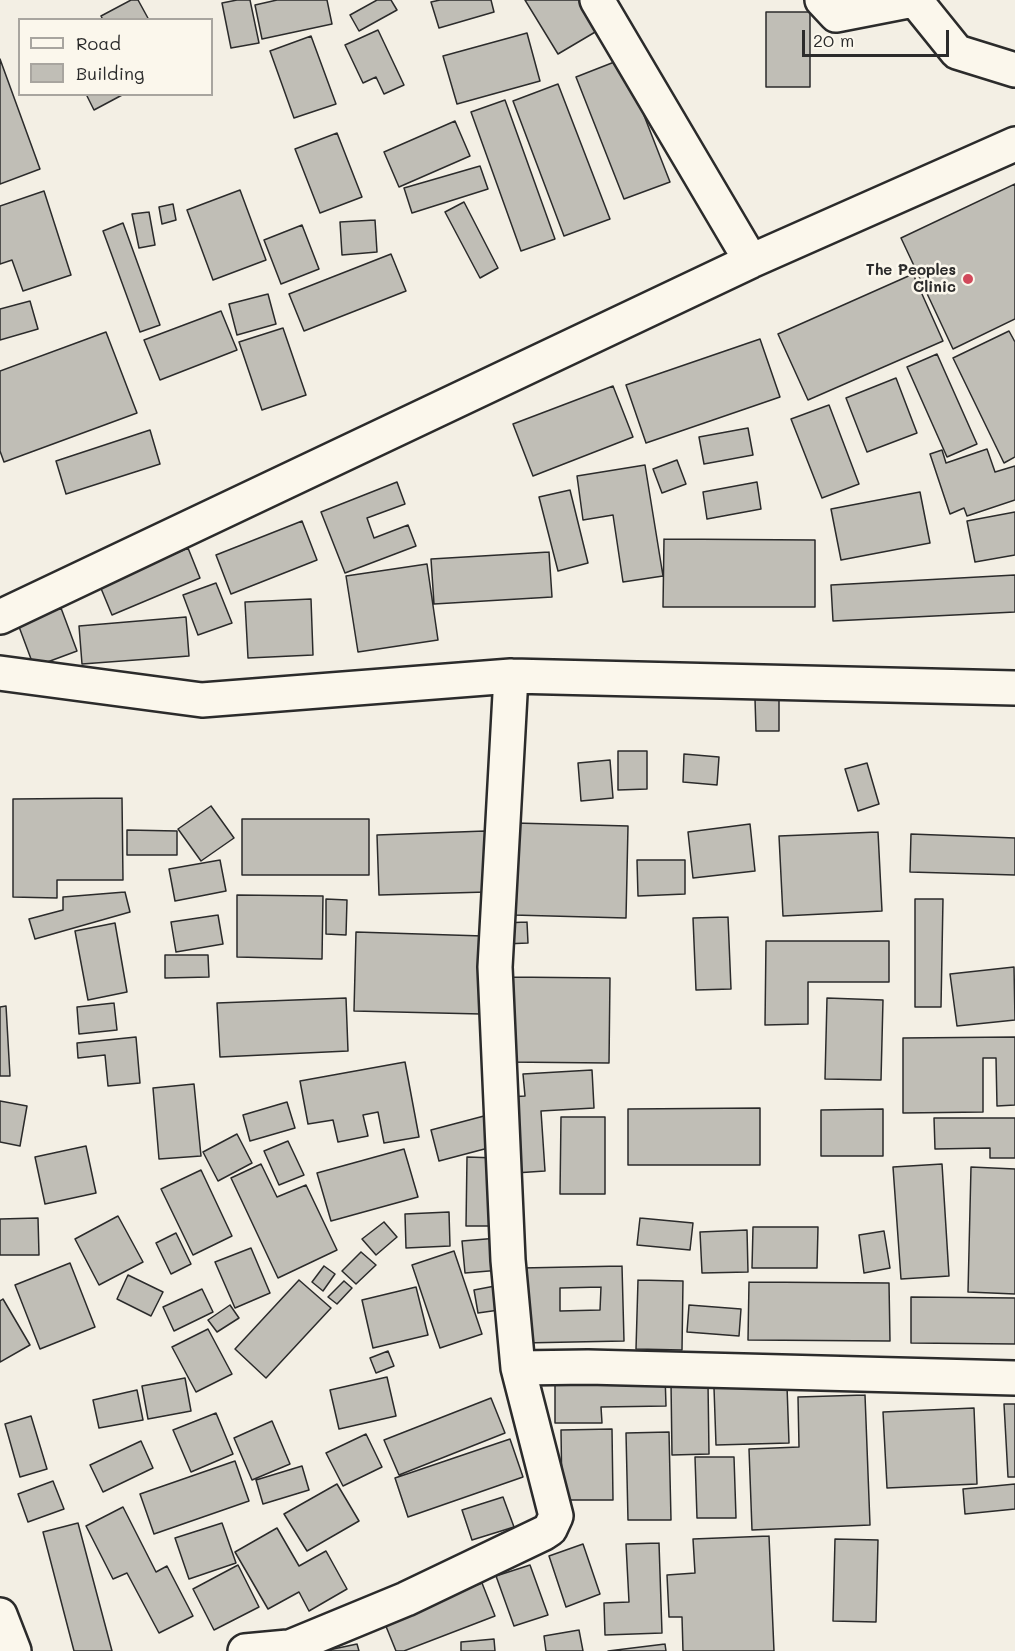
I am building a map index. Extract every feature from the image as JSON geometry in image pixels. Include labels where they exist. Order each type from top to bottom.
[{"type":"street","points":[[597,0],[751,261]]},
{"type":"street","points":[[822,0],[836,15],[914,0],[957,52],[1015,70]]},
{"type":"street","points":[[0,616],[751,261],[1015,144]]},
{"type":"street","points":[[0,673],[202,700],[511,676],[1015,688]]},
{"type":"street","points":[[245,1651],[284,1649],[406,1599],[550,1529],[556,1516],[518,1368],[508,1260],[495,967],[511,676]]},
{"type":"street","points":[[518,1368],[588,1367],[1015,1378]]},
{"type":"street","points":[[0,1615],[14,1651]]},
{"type":"building","points":[[131,0],[138,0],[148,18],[102,18],[101,16]]},
{"type":"building","points":[[250,0],[259,43],[231,48],[222,3]]},
{"type":"building","points":[[277,0],[327,0],[332,24],[262,39],[255,5]]},
{"type":"building","points":[[377,0],[391,0],[397,10],[359,31],[350,15]]},
{"type":"building","points":[[491,0],[494,12],[439,28],[431,2]]},
{"type":"building","points":[[525,0],[585,0],[602,28],[558,54]]},
{"type":"building","points":[[766,12],[810,12],[810,87],[766,87]]},
{"type":"building","points":[[378,30],[404,85],[384,94],[376,77],[363,83],[345,45]]},
{"type":"building","points":[[527,33],[540,81],[457,104],[443,56]]},
{"type":"building","points":[[311,36],[336,104],[294,118],[270,51]]},
{"type":"building","points":[[0,59],[40,169],[0,184]]},
{"type":"building","points":[[622,59],[670,182],[624,199],[576,77]]},
{"type":"building","points":[[558,84],[610,219],[564,236],[513,101]]},
{"type":"building","points":[[87,96],[120,96],[94,110]]},
{"type":"building","points":[[505,100],[555,239],[521,251],[471,112]]},
{"type":"building","points":[[455,121],[470,156],[399,187],[384,152]]},
{"type":"building","points":[[337,133],[362,197],[320,213],[295,149]]},
{"type":"building","points":[[480,166],[488,189],[412,213],[404,188]]},
{"type":"building","name":"The Peoples Clinic","points":[[1015,184],[1015,319],[953,349],[901,238]]},
{"type":"building","points":[[240,190],[266,260],[213,280],[187,210]]},
{"type":"building","points":[[44,191],[71,275],[23,291],[12,260],[0,264],[0,206]]},
{"type":"building","points":[[464,202],[498,268],[480,278],[445,212]]},
{"type":"building","points":[[173,204],[176,220],[162,224],[159,207]]},
{"type":"building","points":[[149,212],[155,245],[139,248],[132,214]]},
{"type":"building","points":[[375,220],[377,252],[342,255],[340,222]]},
{"type":"building","points":[[123,223],[160,325],[140,332],[103,231]]},
{"type":"building","points":[[302,225],[319,269],[281,284],[264,240]]},
{"type":"building","points":[[391,254],[406,291],[304,331],[289,294]]},
{"type":"building","points":[[913,274],[943,341],[808,400],[778,334]]},
{"type":"building","points":[[268,294],[276,324],[237,335],[229,304]]},
{"type":"building","points":[[30,301],[38,329],[0,340],[0,309]]},
{"type":"building","points":[[221,311],[237,350],[160,380],[144,340]]},
{"type":"building","points":[[283,328],[306,395],[262,410],[239,342]]},
{"type":"building","points":[[1009,331],[1015,342],[1015,457],[1004,463],[953,358]]},
{"type":"building","points":[[106,332],[137,413],[4,462],[0,451],[0,371]]},
{"type":"building","points":[[760,339],[780,397],[646,443],[626,385]]},
{"type":"building","points":[[937,354],[977,444],[947,457],[907,367]]},
{"type":"building","points":[[896,378],[917,433],[867,452],[846,398]]},
{"type":"building","points":[[613,386],[633,437],[533,476],[513,424]]},
{"type":"building","points":[[829,405],[859,484],[822,498],[791,419]]},
{"type":"building","points":[[748,428],[753,455],[704,464],[699,437]]},
{"type":"building","points":[[150,430],[160,464],[66,494],[56,461]]},
{"type":"building","points":[[987,449],[995,472],[1015,466],[1015,500],[967,516],[964,508],[950,514],[930,454],[942,450],[946,463]]},
{"type":"building","points":[[677,460],[686,484],[662,493],[653,469]]},
{"type":"building","points":[[645,465],[663,576],[623,582],[613,515],[583,520],[577,476]]},
{"type":"building","points":[[397,482],[405,504],[367,518],[374,538],[408,525],[416,546],[345,573],[321,512]]},
{"type":"building","points":[[757,482],[761,509],[707,519],[703,492]]},
{"type":"building","points":[[570,490],[588,563],[558,571],[539,497]]},
{"type":"building","points":[[920,492],[930,543],[841,560],[831,509]]},
{"type":"building","points":[[1015,512],[1015,555],[975,562],[967,521]]},
{"type":"building","points":[[302,521],[317,560],[231,594],[216,555]]},
{"type":"building","points":[[664,539],[815,540],[815,607],[663,607]]},
{"type":"building","points":[[188,548],[200,578],[112,615],[100,586]]},
{"type":"building","points":[[549,552],[552,597],[434,604],[431,559]]},
{"type":"building","points":[[427,564],[438,640],[358,652],[346,576]]},
{"type":"building","points":[[1015,575],[1015,612],[833,621],[831,585]]},
{"type":"building","points":[[216,583],[232,623],[198,635],[183,595]]},
{"type":"building","points":[[311,599],[313,655],[248,658],[245,602]]},
{"type":"building","points":[[61,608],[77,651],[34,667],[18,624]]},
{"type":"building","points":[[186,617],[189,656],[82,664],[79,626]]},
{"type":"building","points":[[755,699],[779,699],[779,731],[756,731]]},
{"type":"building","points":[[618,751],[647,751],[647,789],[618,790]]},
{"type":"building","points":[[684,754],[719,757],[717,785],[683,782]]},
{"type":"building","points":[[610,760],[613,798],[581,801],[578,763]]},
{"type":"building","points":[[867,763],[879,804],[858,811],[845,769]]},
{"type":"building","points":[[122,798],[123,880],[57,880],[57,898],[13,897],[13,799]]},
{"type":"building","points":[[211,806],[234,838],[201,861],[178,829]]},
{"type":"building","points":[[242,819],[369,819],[369,875],[242,875]]},
{"type":"building","points":[[515,823],[628,826],[626,918],[513,915]]},
{"type":"building","points":[[750,824],[755,871],[693,878],[688,832]]},
{"type":"building","points":[[127,830],[177,831],[177,855],[127,855]]},
{"type":"building","points":[[485,831],[487,892],[379,895],[377,835]]},
{"type":"building","points":[[878,832],[882,911],[783,916],[779,836]]},
{"type":"building","points":[[911,834],[1015,838],[1015,875],[910,872]]},
{"type":"building","points":[[220,860],[226,891],[175,901],[169,869]]},
{"type":"building","points":[[637,860],[685,860],[685,894],[638,896]]},
{"type":"building","points":[[125,892],[130,912],[35,939],[29,919],[63,910],[63,897]]},
{"type":"building","points":[[237,895],[323,896],[322,959],[237,957]]},
{"type":"building","points":[[326,899],[347,900],[346,935],[326,934]]},
{"type":"building","points":[[915,899],[943,899],[941,1007],[915,1007]]},
{"type":"building","points":[[218,915],[223,944],[176,952],[171,922]]},
{"type":"building","points":[[728,917],[731,989],[696,990],[693,918]]},
{"type":"building","points":[[527,922],[528,943],[504,944],[503,923]]},
{"type":"building","points":[[115,923],[127,992],[88,1000],[75,931]]},
{"type":"building","points":[[356,932],[483,936],[481,1014],[354,1011]]},
{"type":"building","points":[[766,941],[889,941],[889,982],[808,982],[808,1024],[765,1025]]},
{"type":"building","points":[[165,955],[208,955],[209,977],[165,978]]},
{"type":"building","points":[[1014,967],[1015,1020],[957,1026],[950,974]]},
{"type":"building","points":[[506,977],[610,978],[609,1063],[505,1062]]},
{"type":"building","points":[[346,998],[348,1051],[220,1057],[217,1003]]},
{"type":"building","points":[[827,998],[883,1000],[881,1080],[825,1079]]},
{"type":"building","points":[[114,1003],[117,1030],[79,1034],[77,1007]]},
{"type":"building","points":[[6,1006],[10,1076],[0,1076],[0,1007]]},
{"type":"building","points":[[136,1037],[140,1083],[108,1086],[105,1055],[78,1058],[77,1043]]},
{"type":"building","points":[[1015,1037],[1015,1105],[997,1106],[996,1058],[983,1058],[983,1112],[903,1113],[903,1038]]},
{"type":"building","points":[[405,1062],[419,1137],[384,1143],[378,1112],[363,1115],[368,1136],[338,1142],[333,1120],[308,1124],[300,1081]]},
{"type":"building","points":[[592,1070],[594,1108],[541,1111],[545,1171],[515,1173],[509,1097],[525,1096],[523,1074]]},
{"type":"building","points":[[194,1084],[201,1156],[159,1159],[153,1088]]},
{"type":"building","points":[[0,1101],[27,1106],[20,1146],[0,1142]]},
{"type":"building","points":[[287,1102],[295,1128],[250,1141],[243,1115]]},
{"type":"building","points":[[760,1108],[760,1165],[628,1165],[628,1109]]},
{"type":"building","points":[[883,1109],[883,1156],[821,1156],[821,1110]]},
{"type":"building","points":[[484,1116],[492,1147],[439,1161],[431,1130]]},
{"type":"building","points":[[561,1117],[605,1117],[605,1194],[560,1194]]},
{"type":"building","points":[[934,1118],[1015,1118],[1015,1158],[990,1158],[990,1148],[935,1149]]},
{"type":"building","points":[[237,1134],[252,1163],[218,1181],[203,1152]]},
{"type":"building","points":[[288,1141],[304,1175],[279,1185],[264,1151]]},
{"type":"building","points":[[86,1146],[96,1193],[45,1204],[35,1157]]},
{"type":"building","points":[[404,1149],[418,1197],[331,1221],[317,1173]]},
{"type":"building","points":[[467,1157],[497,1158],[497,1226],[466,1226]]},
{"type":"building","points":[[261,1164],[277,1197],[306,1185],[337,1250],[278,1278],[231,1178]]},
{"type":"building","points":[[942,1164],[949,1276],[901,1279],[893,1167]]},
{"type":"building","points":[[971,1167],[1015,1169],[1015,1294],[968,1292]]},
{"type":"building","points":[[201,1170],[232,1236],[193,1255],[161,1189]]},
{"type":"building","points":[[449,1212],[450,1246],[406,1248],[405,1214]]},
{"type":"building","points":[[118,1216],[143,1262],[99,1285],[75,1239]]},
{"type":"building","points":[[38,1218],[39,1255],[0,1255],[0,1219]]},
{"type":"building","points":[[640,1218],[693,1223],[690,1250],[637,1245]]},
{"type":"building","points":[[384,1222],[397,1237],[376,1255],[362,1239]]},
{"type":"building","points":[[753,1227],[818,1227],[817,1268],[752,1268]]},
{"type":"building","points":[[747,1230],[748,1272],[702,1273],[700,1232]]},
{"type":"building","points":[[884,1231],[890,1268],[864,1273],[859,1235]]},
{"type":"building","points":[[176,1233],[191,1264],[171,1274],[156,1243]]},
{"type":"building","points":[[498,1238],[501,1270],[465,1273],[462,1241]]},
{"type":"building","points":[[251,1248],[270,1293],[235,1308],[215,1262]]},
{"type":"building","points":[[454,1251],[482,1334],[440,1348],[412,1265]]},
{"type":"building","points":[[361,1252],[376,1265],[356,1284],[342,1271]]},
{"type":"building","points":[[70,1263],[95,1327],[40,1349],[15,1285]]},
{"type":"building","points":[[324,1266],[335,1274],[323,1291],[312,1282]]},
{"type":"building","points":[[622,1266],[624,1341],[522,1343],[521,1268]],"holes":[[[601,1287],[600,1310],[560,1311],[560,1288]]]},
{"type":"building","points":[[128,1275],[163,1292],[151,1316],[117,1299]]},
{"type":"building","points":[[299,1280],[331,1308],[266,1378],[235,1349]]},
{"type":"building","points":[[638,1280],[683,1281],[682,1350],[636,1349]]},
{"type":"building","points":[[344,1281],[352,1288],[337,1304],[328,1297]]},
{"type":"building","points":[[749,1282],[889,1283],[890,1341],[748,1340]]},
{"type":"building","points":[[495,1286],[499,1310],[478,1313],[474,1290]]},
{"type":"building","points":[[416,1287],[428,1335],[373,1348],[362,1300]]},
{"type":"building","points":[[202,1289],[213,1312],[174,1331],[163,1307]]},
{"type":"building","points":[[911,1297],[1015,1298],[1015,1344],[911,1343]]},
{"type":"building","points":[[3,1299],[30,1345],[0,1362],[0,1301]]},
{"type":"building","points":[[230,1305],[239,1318],[217,1332],[208,1320]]},
{"type":"building","points":[[689,1305],[741,1309],[739,1336],[687,1332]]},
{"type":"building","points":[[208,1329],[232,1374],[196,1392],[172,1347]]},
{"type":"building","points":[[388,1351],[394,1366],[376,1373],[370,1358]]},
{"type":"building","points":[[665,1374],[666,1406],[601,1407],[602,1423],[555,1423],[555,1375]]},
{"type":"building","points":[[387,1377],[396,1416],[339,1429],[330,1390]]},
{"type":"building","points":[[185,1378],[191,1411],[148,1419],[142,1386]]},
{"type":"building","points":[[671,1383],[708,1383],[709,1454],[672,1455]]},
{"type":"building","points":[[787,1386],[789,1443],[716,1445],[714,1388]]},
{"type":"building","points":[[137,1390],[143,1420],[99,1428],[93,1400]]},
{"type":"building","points":[[865,1395],[870,1525],[752,1530],[749,1449],[799,1447],[798,1397]]},
{"type":"building","points":[[491,1398],[505,1433],[399,1475],[384,1440]]},
{"type":"building","points":[[1004,1404],[1015,1404],[1015,1477],[1008,1477]]},
{"type":"building","points":[[974,1408],[977,1484],[887,1488],[883,1412]]},
{"type":"building","points":[[216,1413],[233,1454],[191,1472],[173,1430]]},
{"type":"building","points":[[31,1416],[47,1469],[20,1477],[5,1424]]},
{"type":"building","points":[[272,1421],[290,1464],[252,1480],[234,1438]]},
{"type":"building","points":[[612,1429],[613,1500],[562,1500],[561,1430]]},
{"type":"building","points":[[669,1432],[671,1520],[628,1520],[626,1433]]},
{"type":"building","points":[[366,1434],[382,1467],[343,1486],[326,1453]]},
{"type":"building","points":[[510,1439],[523,1477],[408,1517],[395,1478]]},
{"type":"building","points":[[141,1441],[153,1468],[103,1492],[90,1465]]},
{"type":"building","points":[[695,1457],[734,1457],[736,1518],[697,1518]]},
{"type":"building","points":[[235,1461],[249,1501],[154,1534],[140,1494]]},
{"type":"building","points":[[302,1466],[309,1490],[263,1504],[256,1480]]},
{"type":"building","points":[[53,1481],[64,1509],[28,1522],[18,1494]]},
{"type":"building","points":[[337,1484],[359,1521],[307,1551],[284,1514]]},
{"type":"building","points":[[1015,1484],[1015,1509],[965,1514],[963,1489]]},
{"type":"building","points":[[503,1497],[514,1527],[472,1540],[462,1510]]},
{"type":"building","points":[[123,1507],[156,1572],[167,1566],[193,1616],[159,1633],[127,1573],[113,1579],[86,1526]]},
{"type":"building","points":[[78,1523],[112,1651],[74,1651],[43,1532]]},
{"type":"building","points":[[222,1523],[236,1563],[189,1579],[175,1538]]},
{"type":"building","points":[[277,1528],[299,1566],[326,1551],[347,1589],[309,1611],[299,1592],[268,1609],[235,1552]]},
{"type":"building","points":[[769,1536],[774,1651],[683,1651],[682,1617],[669,1617],[667,1575],[695,1573],[693,1539]]},
{"type":"building","points":[[835,1539],[878,1540],[876,1622],[833,1621]]},
{"type":"building","points":[[659,1543],[662,1633],[605,1635],[604,1603],[629,1602],[626,1544]]},
{"type":"building","points":[[583,1544],[600,1594],[566,1607],[549,1556]]},
{"type":"building","points":[[238,1565],[259,1607],[214,1630],[193,1589]]},
{"type":"building","points":[[530,1565],[548,1615],[514,1626],[496,1576]]},
{"type":"building","points":[[482,1583],[495,1616],[404,1651],[396,1651],[383,1619]]},
{"type":"building","points":[[579,1630],[583,1651],[546,1651],[544,1636]]},
{"type":"building","points":[[494,1639],[495,1651],[461,1651],[461,1642]]},
{"type":"building","points":[[357,1644],[359,1651],[324,1651]]},
{"type":"building","points":[[665,1644],[666,1651],[608,1651]]},
{"type":"place","name":"The Peoples Clinic","points":[[968,279]]}]
